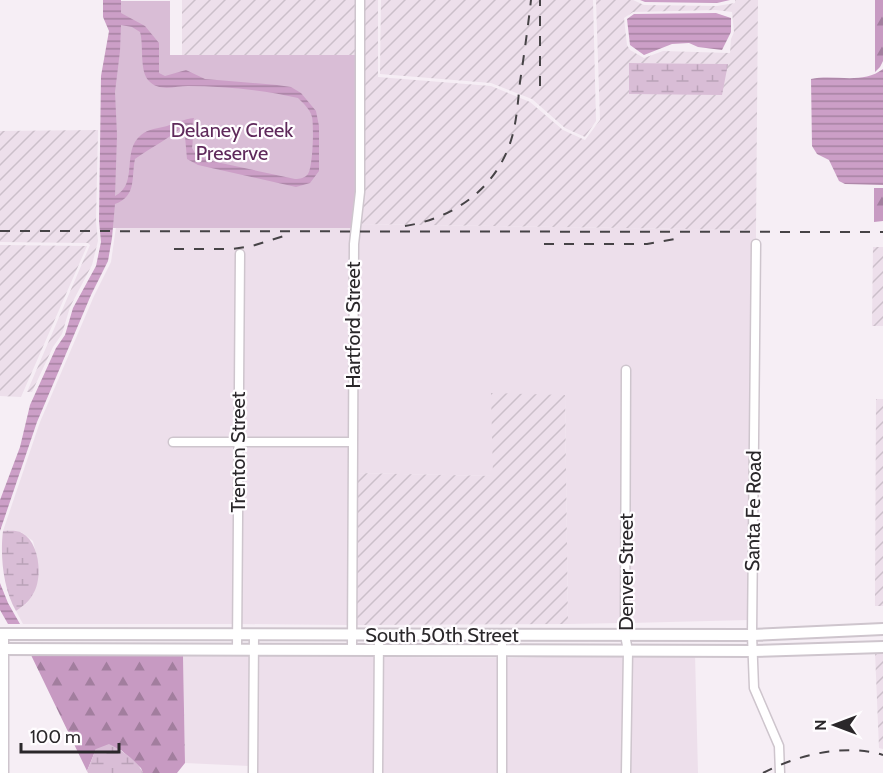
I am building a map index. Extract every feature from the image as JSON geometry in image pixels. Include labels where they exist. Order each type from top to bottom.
[{"type":"main road","name":"South 50th Street","points":[[2,634],[752,635],[883,629]]},
{"type":"main road","name":"South 50th Street","points":[[2,649],[753,651],[883,647]]},
{"type":"street","name":"Hartford Street","points":[[352,650],[354,244],[360,192],[360,0]]},
{"type":"street","name":"Santa Fe Road","points":[[756,244],[752,635],[754,688],[779,746],[780,773]]},
{"type":"street","name":"Trenton Street","points":[[237,650],[240,254]]},
{"type":"street","name":"Denver Street","points":[[626,370],[625,635],[628,651],[626,773]]},
{"type":"street","points":[[173,441],[352,442]]},
{"type":"street","points":[[2,634],[4,773]]},
{"type":"street","points":[[129,634],[129,649]]},
{"type":"street","points":[[253,773],[254,634]]},
{"type":"street","points":[[378,773],[379,634]]},
{"type":"street","points":[[502,635],[502,773]]},
{"type":"shaded area","points":[[103,0],[121,0],[121,13],[145,26],[159,43],[159,73],[165,76],[186,70],[205,79],[291,87],[301,93],[316,111],[319,126],[319,171],[310,183],[296,187],[198,165],[187,159],[184,125],[135,159],[130,191],[122,201],[115,204],[108,261],[91,295],[37,422],[0,531],[0,500],[20,447],[30,405],[56,348],[65,335],[73,308],[96,266],[101,242],[99,221],[101,76],[109,31],[103,17]],"holes":[[[121,25],[132,27],[140,32],[146,77],[157,86],[229,88],[298,98],[312,117],[313,146],[308,174],[295,179],[207,160],[195,153],[192,148],[194,118],[150,130],[141,135],[132,150],[126,184],[115,196],[117,135],[115,92]]]},
{"type":"shaded area","points":[[182,0],[356,0],[356,63],[182,59]]},
{"type":"shaded area","points":[[364,0],[378,0],[378,77],[491,86],[530,102],[563,130],[585,140],[600,120],[596,0],[633,0],[644,5],[717,6],[735,3],[735,0],[758,0],[756,230],[362,224]],"holes":[[[716,10],[732,12],[734,32],[730,53],[663,51],[644,58],[630,50],[627,45],[624,18],[633,12]],[[629,63],[728,64],[728,65],[629,94]]]},
{"type":"shaded area","points":[[381,0],[593,0],[596,121],[585,137],[565,128],[532,99],[491,83],[380,74]]},
{"type":"shaded area","points":[[640,0],[730,0],[717,3],[645,2]]},
{"type":"shaded area","points":[[716,13],[731,18],[731,32],[722,50],[698,47],[689,43],[672,44],[644,55],[630,45],[627,19],[634,14]]},
{"type":"shaded area","points":[[883,69],[883,185],[845,184],[839,181],[829,160],[817,154],[812,146],[811,79],[866,77]]},
{"type":"shaded area","points":[[98,130],[96,221],[98,241],[92,265],[70,307],[62,334],[53,347],[32,392],[27,392],[90,245],[88,243],[0,242],[0,131]]},
{"type":"shaded area","points":[[352,224],[349,439],[242,439],[243,251],[236,251],[234,439],[170,438],[170,445],[234,446],[234,624],[23,624],[16,611],[27,603],[37,558],[33,541],[21,532],[3,531],[40,422],[111,262],[116,227]]},
{"type":"shaded area","points":[[360,224],[756,230],[756,241],[752,242],[749,620],[629,623],[629,367],[622,367],[622,623],[568,624],[565,395],[493,476],[356,473],[357,245]]},
{"type":"shaded area","points":[[0,245],[87,246],[21,397],[0,396]]},
{"type":"shaded area","points":[[873,247],[883,247],[883,326],[872,326]]},
{"type":"shaded area","points":[[491,393],[565,395],[568,624],[356,625],[356,473],[493,476]]},
{"type":"shaded area","points":[[876,399],[883,399],[883,606],[875,606]]},
{"type":"shaded area","points":[[349,445],[349,625],[241,624],[242,446]]},
{"type":"shaded area","points":[[0,583],[20,624],[8,624],[0,610]]},
{"type":"shaded area","points":[[875,652],[883,652],[883,749],[879,748]]},
{"type":"shaded area","points":[[695,654],[698,773],[629,773],[632,655]]},
{"type":"shaded area","points":[[624,655],[622,773],[506,773],[506,658]]},
{"type":"shaded area","points":[[183,656],[250,656],[249,766],[185,763]]},
{"type":"shaded area","points":[[257,656],[375,657],[374,773],[257,773]]},
{"type":"shaded area","points":[[383,657],[498,658],[498,773],[382,773]]},
{"type":"green space","points":[[875,0],[883,0],[883,61],[875,72]]},
{"type":"green space","name":"Delaney Creek Preserve","points":[[110,1],[170,1],[170,55],[356,55],[355,228],[109,228]]},
{"type":"green space","points":[[629,63],[728,64],[722,95],[629,94]]},
{"type":"green space","points":[[874,188],[883,188],[883,221],[874,222]]},
{"type":"green space","points":[[3,531],[18,531],[28,538],[33,544],[38,561],[36,587],[30,599],[16,611],[8,593],[3,572]]},
{"type":"green space","points":[[31,655],[183,656],[185,763],[177,773],[143,773],[141,768],[121,750],[96,749],[87,771]]},
{"type":"green space","points":[[109,744],[133,760],[143,773],[88,773],[96,749]]},
{"type":"railway","points":[[405,226],[441,216],[457,208],[485,185],[505,155],[515,123],[531,0]]},
{"type":"railway","points":[[540,0],[540,86]]},
{"type":"railway","points":[[0,231],[883,232]]},
{"type":"railway","points":[[174,249],[233,249],[252,246],[287,235]]},
{"type":"railway","points":[[544,244],[647,244],[680,238]]},
{"type":"railway","points":[[763,773],[791,761],[822,753],[853,750],[883,755]]}]
